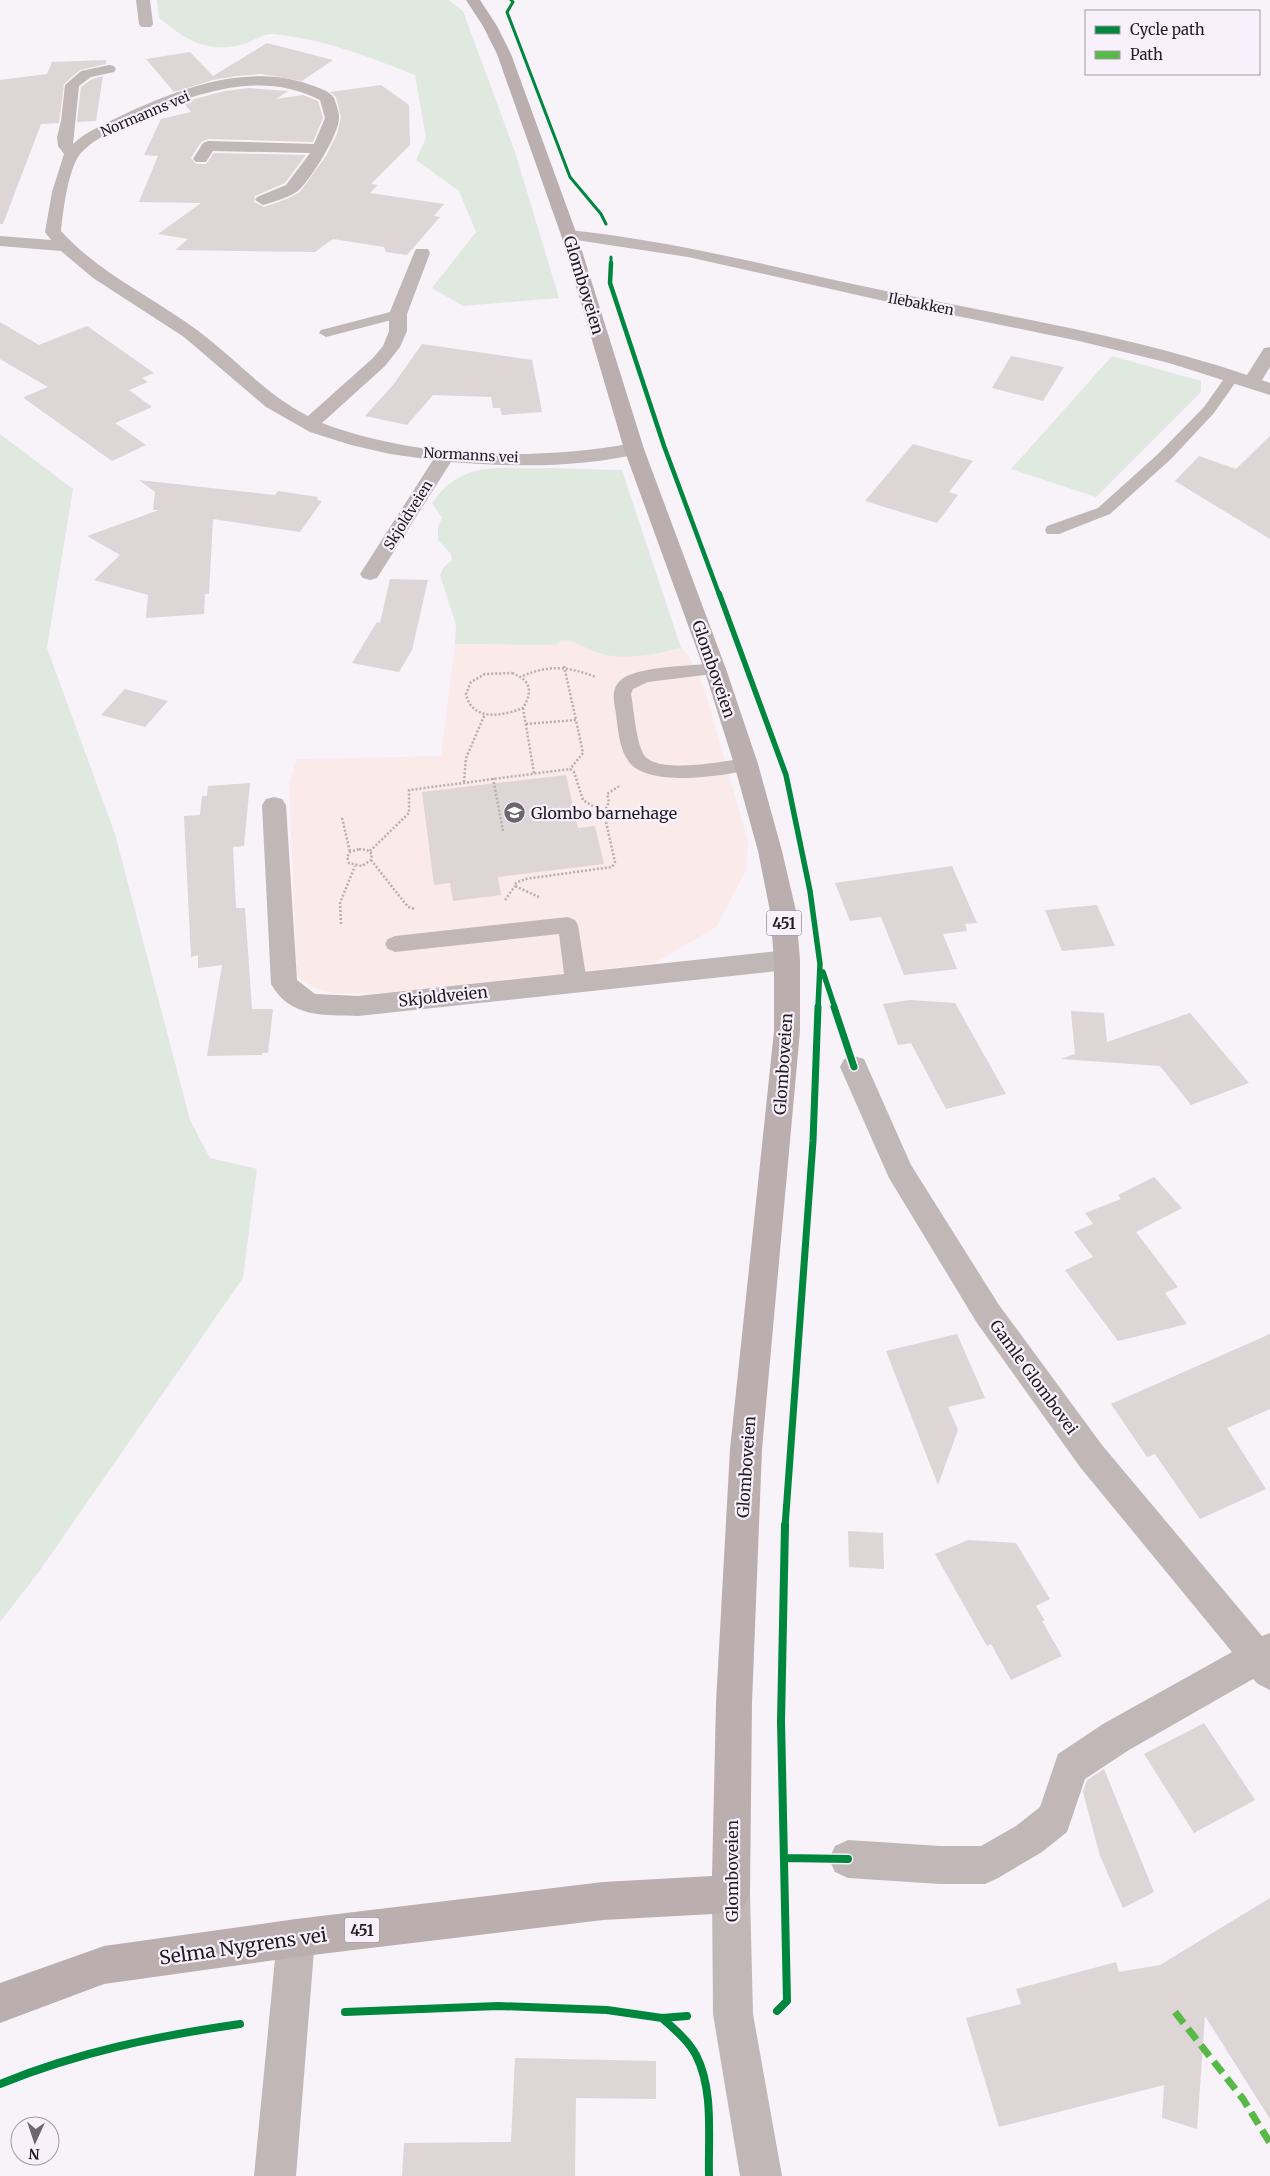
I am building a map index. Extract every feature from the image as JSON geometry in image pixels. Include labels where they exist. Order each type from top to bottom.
[{"type":"main road","name":"Glomboveien","points":[[473,0],[490,26],[504,54],[569,235],[634,450],[715,669],[746,764],[770,851],[783,911],[787,960],[787,1031],[746,1449],[734,1703],[731,1894]]},
{"type":"main road","name":"Selma Nygrens vei","points":[[0,2003],[104,1965],[296,1938],[603,1901],[731,1894]]},
{"type":"street","points":[[143,0],[146,24]]},
{"type":"street","points":[[72,154],[66,146],[65,137],[69,121],[72,85],[86,74],[109,69]]},
{"type":"street","name":"Normanns vei","points":[[263,200],[292,188],[308,169],[320,149],[332,118],[327,98],[311,89],[270,81],[208,88],[166,102],[93,136],[72,154],[55,210],[53,232],[64,246],[190,333],[266,398],[287,413],[311,424],[373,445],[446,455],[583,457],[634,450]]},
{"type":"street","points":[[201,159],[208,146],[320,149]]},
{"type":"street","name":"Ilebakken","points":[[569,235],[652,245],[1124,347],[1233,376],[1270,389]]},
{"type":"street","points":[[0,241],[64,246]]},
{"type":"street","points":[[311,424],[379,362],[391,347],[398,331],[398,314],[422,253]]},
{"type":"street","points":[[1252,382],[1270,352]]},
{"type":"street","name":"Skjoldveien","points":[[370,574],[446,455]]},
{"type":"street","name":"Skjoldveien","points":[[274,805],[284,984],[309,1004],[358,1006],[787,960]]},
{"type":"street","name":"Gamle Glombovei","points":[[848,1859],[940,1865],[985,1865],[1029,1839],[1054,1819],[1071,1766],[1116,1737],[1266,1660],[1091,1456],[988,1314],[898,1170],[854,1067]]},
{"type":"street","name":"Glomboveien","points":[[731,1894],[733,2014],[761,2176]]},
{"type":"street","points":[[274,2176],[296,1938]]},
{"type":"lane","points":[[326,333],[398,314]]},
{"type":"lane","points":[[1053,530],[1104,511],[1165,456],[1197,424],[1210,410],[1233,376]]},
{"type":"lane","points":[[715,669],[646,678],[629,682],[623,688],[622,694],[636,757],[642,766],[655,770],[681,771],[746,764]]},
{"type":"lane","points":[[395,944],[568,925],[576,982]]},
{"type":"path","points":[[370,851],[409,813],[409,790],[570,769],[583,753],[564,666]]},
{"type":"path","points":[[523,708],[499,715],[486,714],[474,710],[467,703],[464,695],[466,687],[473,679],[484,674],[512,673],[523,676],[548,668],[564,666],[623,688]]},
{"type":"path","points":[[523,676],[528,682],[530,692],[523,708],[534,773]]},
{"type":"path","points":[[464,782],[466,758],[486,714]]},
{"type":"path","points":[[526,724],[576,720]]},
{"type":"path","points":[[501,901],[508,898],[516,883],[525,879],[612,867],[615,862],[604,813],[609,802],[607,794],[613,788],[623,785],[642,766]]},
{"type":"path","points":[[570,769],[574,772],[583,800],[604,813]]},
{"type":"path","points":[[493,778],[503,831]]},
{"type":"path","points":[[342,818],[345,838],[350,852]]},
{"type":"path","points":[[370,851],[358,848],[350,852],[347,857],[349,863],[355,866],[362,866],[372,860]]},
{"type":"path","points":[[370,851],[372,860],[408,908],[417,910]]},
{"type":"path","points":[[341,924],[338,918],[340,908],[355,866]]},
{"type":"path","points":[[515,886],[529,893]]},
{"type":"shaded area","points":[[157,0],[449,0],[463,11],[515,152],[559,298],[463,306],[432,288],[476,232],[459,191],[416,160],[426,138],[415,75],[380,61],[329,45],[273,34],[241,45],[228,47],[206,46],[187,38],[159,18]]},
{"type":"shaded area","points":[[1112,356],[1201,381],[1201,392],[1096,497],[1011,469]]},
{"type":"shaded area","points":[[0,434],[73,489],[47,648],[115,834],[190,1120],[210,1158],[257,1169],[243,1278],[38,1573],[0,1622]]},
{"type":"shaded area","points":[[498,468],[622,470],[681,648],[629,657],[599,653],[567,640],[562,640],[555,645],[455,644],[456,625],[440,575],[444,567],[452,560],[451,554],[438,540],[438,527],[442,518],[432,503],[456,479],[469,473],[483,469]]},
{"type":"shaded area","name":"Glombo barnehage","points":[[562,640],[573,640],[601,654],[641,655],[663,653],[681,648],[689,656],[704,688],[748,841],[746,871],[716,927],[655,963],[386,994],[332,993],[309,986],[297,976],[289,784],[297,759],[441,756],[455,644],[555,645]]},
{"type":"building","points":[[267,43],[333,60],[302,81],[261,74],[237,76],[213,80],[174,92],[146,59],[190,52],[213,76]]},
{"type":"building","points":[[106,60],[106,64],[80,70],[64,84],[59,123],[41,124],[3,224],[0,224],[0,80],[47,74],[52,62]]},
{"type":"building","points":[[103,76],[96,121],[77,122],[81,87],[92,79]]},
{"type":"building","points":[[381,85],[409,105],[410,145],[371,184],[378,185],[370,193],[444,204],[434,216],[440,217],[407,255],[386,252],[384,247],[333,239],[315,252],[175,250],[188,239],[158,234],[201,203],[139,202],[158,156],[144,155],[161,119],[191,112],[183,102],[225,91],[249,88],[288,91],[276,99],[303,95],[318,101],[323,118],[313,142],[208,139],[201,142],[191,158],[196,164],[206,164],[214,153],[306,155],[285,183],[255,196],[254,202],[264,207],[300,192],[326,156],[337,134],[341,117],[336,97],[330,92]]},
{"type":"building","points":[[0,322],[39,345],[87,326],[154,373],[142,378],[148,382],[129,390],[152,407],[115,423],[146,445],[112,461],[25,399],[24,397],[48,387],[0,359]]},
{"type":"building","points":[[422,344],[532,360],[542,412],[502,415],[500,408],[493,408],[491,397],[433,395],[407,425],[365,416],[393,385]]},
{"type":"building","points":[[1011,356],[1064,367],[1043,401],[992,388]]},
{"type":"building","points":[[1270,436],[1270,539],[1175,481],[1199,456],[1236,469]]},
{"type":"building","points":[[913,444],[973,461],[949,492],[958,495],[937,523],[865,501]]},
{"type":"building","points":[[139,480],[275,495],[278,491],[318,497],[317,500],[322,501],[300,532],[213,519],[209,594],[205,594],[204,614],[146,618],[148,595],[94,580],[120,555],[87,536],[159,510],[153,510],[155,492]]},
{"type":"building","points":[[390,579],[428,580],[412,650],[399,672],[352,663],[377,622],[380,623]]},
{"type":"building","points":[[125,689],[168,701],[145,727],[101,715]]},
{"type":"building","points":[[566,775],[578,828],[595,826],[604,864],[498,877],[501,895],[453,901],[450,883],[434,885],[422,792]]},
{"type":"building","points":[[250,783],[244,846],[233,847],[236,908],[245,908],[252,1009],[273,1009],[268,1053],[262,1053],[262,1055],[207,1056],[222,965],[198,968],[198,955],[191,957],[184,816],[200,815],[202,796],[207,796],[208,786]]},
{"type":"building","points":[[952,866],[977,923],[965,924],[967,931],[943,934],[957,969],[904,975],[881,917],[850,921],[835,883]]},
{"type":"building","points":[[1097,905],[1115,946],[1062,951],[1045,910]]},
{"type":"building","points":[[910,1000],[955,1003],[1006,1094],[946,1109],[911,1043],[898,1045],[883,1004]]},
{"type":"building","points":[[1071,1011],[1104,1013],[1107,1042],[1190,1013],[1249,1083],[1191,1105],[1160,1066],[1061,1059],[1075,1054]]},
{"type":"building","points":[[1154,1177],[1182,1208],[1136,1232],[1178,1287],[1165,1293],[1187,1324],[1118,1341],[1065,1270],[1093,1257],[1074,1232],[1093,1224],[1085,1213],[1121,1199],[1118,1195]]},
{"type":"building","points":[[957,1334],[985,1398],[948,1407],[958,1430],[938,1485],[886,1351]]},
{"type":"building","points":[[1270,1334],[1270,1409],[1227,1428],[1266,1489],[1200,1519],[1155,1454],[1147,1457],[1111,1404]]},
{"type":"building","points":[[848,1531],[883,1533],[884,1569],[849,1567]]},
{"type":"building","points":[[968,1540],[1016,1543],[1050,1599],[1036,1606],[1045,1621],[1042,1621],[1062,1656],[1011,1680],[991,1644],[987,1646],[935,1554]]},
{"type":"building","points":[[1204,1723],[1255,1800],[1194,1833],[1144,1754]]},
{"type":"building","points":[[1104,1769],[1154,1892],[1123,1908],[1100,1856],[1083,1792],[1087,1780]]},
{"type":"building","points":[[1270,1898],[1270,2119],[1205,2016],[1197,2129],[1162,2118],[1164,2085],[999,2127],[966,2018],[1021,2004],[1016,1989],[1116,1962],[1119,1972],[1160,1965]]},
{"type":"building","points":[[515,2058],[656,2061],[656,2099],[576,2098],[575,2176],[402,2176],[404,2143],[511,2142]]},
{"type":"marked path","points":[[1175,2012],[1243,2099],[1270,2143]]},
{"type":"cycle path","points":[[511,0],[513,2],[507,12],[570,177],[601,214],[606,224]]},
{"type":"cycle path","points":[[611,257],[610,283],[664,446],[786,775],[810,891],[820,964],[813,1141],[784,1535],[781,1721],[787,2001],[777,2011]]},
{"type":"cycle path","points":[[823,972],[854,1067]]},
{"type":"cycle path","points":[[785,1858],[848,1859]]},
{"type":"cycle path","points":[[345,2012],[498,2006],[607,2010],[662,2018],[687,2016]]},
{"type":"cycle path","points":[[662,2018],[689,2044],[701,2067],[707,2097],[709,2176]]},
{"type":"cycle path","points":[[0,2084],[59,2062],[118,2045],[240,2024]]},
{"type":"place","name":"Glombo barnehage","points":[[515,813]]}]
